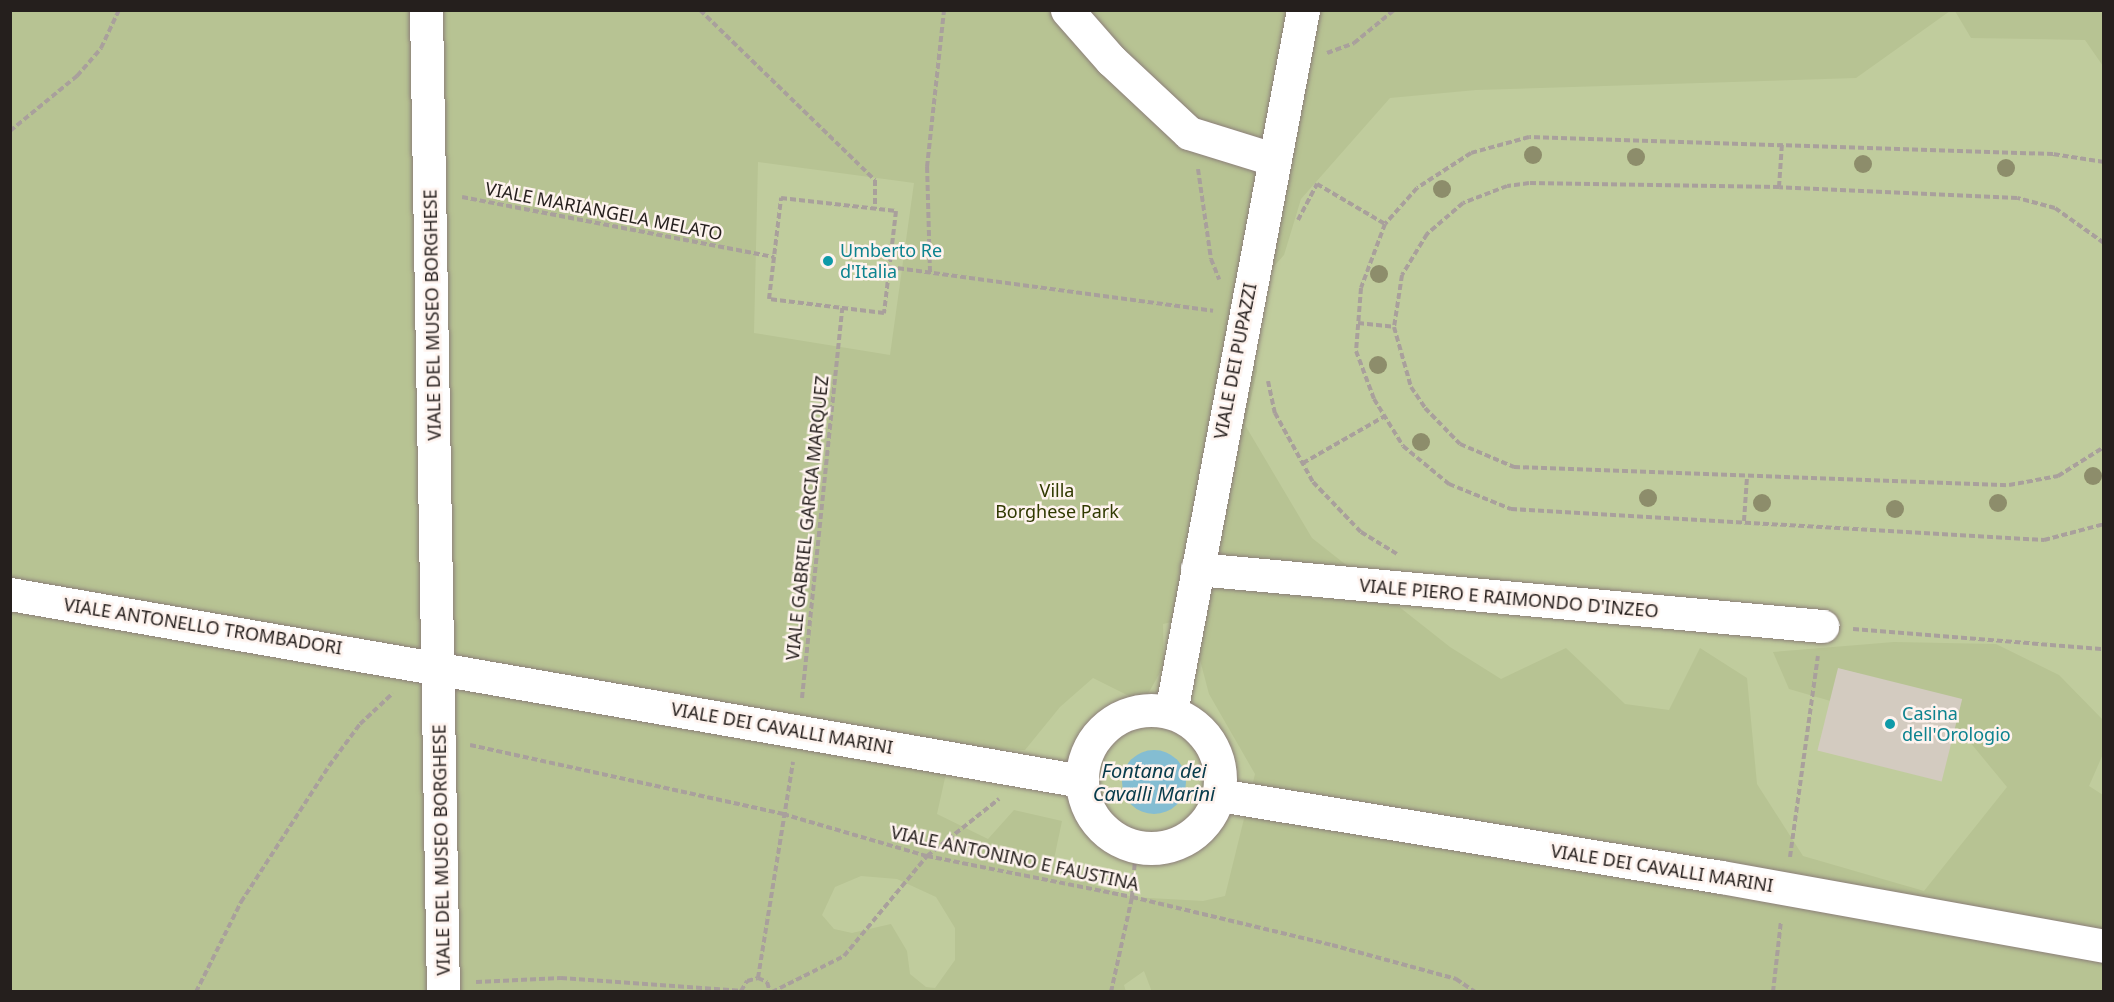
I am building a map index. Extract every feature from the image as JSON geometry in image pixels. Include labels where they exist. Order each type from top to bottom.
[{"type":"street","name":"VIALE DEL MUSEO BORGHESE","points":[[426,10],[443,988]]},
{"type":"street","points":[[1067,10],[1111,60],[1189,134],[1274,159]]},
{"type":"street","name":"VIALE DEI PUPAZZI","points":[[1171,712],[1197,569],[1238,315],[1274,159],[1303,10]]},
{"type":"street","name":"VIALE PIERO E RAIMONDO D'INZEO","points":[[1197,569],[1822,626]]},
{"type":"street","name":"VIALE ANTONELLO TROMBADORI","points":[[10,594],[439,666]]},
{"type":"street","name":"VIALE DEI CAVALLI MARINI","points":[[439,666],[1082,781]]},
{"type":"street","points":[[1171,712],[1197,726],[1215,751],[1219,795],[1212,813],[1189,838],[1172,846],[1136,847],[1098,824],[1082,781],[1086,756],[1102,729],[1129,713],[1171,712]]},
{"type":"street","name":"VIALE DEI CAVALLI MARINI","points":[[1219,795],[1785,888],[2103,946]]},
{"type":"path","points":[[10,131],[77,76],[101,48],[119,10]]},
{"type":"path","points":[[700,10],[875,180],[875,209]]},
{"type":"path","points":[[930,272],[927,167],[944,10]]},
{"type":"path","points":[[1292,67],[1354,43],[1394,10]]},
{"type":"path","points":[[1189,134],[1207,211],[1211,259],[1238,315]]},
{"type":"path","points":[[2103,162],[2053,154],[1782,143],[1529,137],[1472,153],[1417,188],[1385,224],[1361,288],[1356,351],[1384,416],[1403,446],[1449,484],[1511,510],[1744,521],[2044,540],[2103,524]]},
{"type":"path","points":[[1779,187],[1782,143]]},
{"type":"path","points":[[2103,243],[2071,218],[2038,201],[1779,187],[1530,183],[1483,194],[1442,219],[1417,247],[1398,289],[1394,327],[1411,387],[1425,408],[1460,444],[1479,455],[1514,467],[1747,477],[2026,484],[2078,467],[2103,447]]},
{"type":"path","points":[[1295,225],[1317,184],[1385,224]]},
{"type":"path","name":"VIALE MARIANGELA MELATO","points":[[430,191],[774,257]]},
{"type":"path","points":[[781,198],[875,209],[896,211],[884,313],[769,299],[781,198]]},
{"type":"path","points":[[889,267],[1238,315]]},
{"type":"path","name":"VIALE GABRIEL GARCIA MARQUEZ","points":[[758,978],[798,731],[842,308]]},
{"type":"path","points":[[1358,323],[1394,327]]},
{"type":"path","points":[[1266,371],[1275,413],[1313,482],[1362,532],[1400,556]]},
{"type":"path","points":[[1303,463],[1384,416]]},
{"type":"path","points":[[1744,521],[1747,477]]},
{"type":"path","points":[[1773,992],[1785,888],[1822,626],[2103,649]]},
{"type":"path","points":[[196,992],[241,902],[329,766],[378,706],[400,687],[439,666]]},
{"type":"path","name":"VIALE ANTONINO E FAUSTINA","points":[[439,724],[783,814],[927,856],[1132,897],[1445,976],[1475,992]]},
{"type":"path","points":[[443,988],[561,978],[742,991],[747,981],[758,978],[767,982],[771,992],[844,956],[927,856],[1033,773]]},
{"type":"path","points":[[1111,992],[1132,897],[1136,847]]},
{"type":"green space","name":"Villa Borghese Park","points":[[10,11],[2103,11],[2103,991],[10,991]]},
{"type":"green space","name":"Villa Borghese Park","points":[[10,11],[1950,11],[1856,78],[1476,90],[1390,98],[1301,199],[1284,255],[1260,282],[1250,326],[1257,371],[1245,425],[1312,538],[1450,647],[1501,679],[1566,648],[1625,704],[1669,710],[1700,648],[1747,678],[1757,784],[1803,856],[1924,891],[2007,787],[1969,741],[1789,689],[1773,652],[1894,642],[1996,644],[2059,675],[2103,720],[2103,754],[2089,786],[2103,795],[2103,991],[1152,992],[1144,971],[1124,985],[1126,992],[11,991]],"holes":[[[758,162],[914,183],[890,355],[754,333]],[[1189,618],[1209,694],[1255,774],[1225,896],[1203,901],[1132,897],[1094,885],[1054,859],[1062,821],[1014,810],[988,839],[937,814],[947,769],[971,748],[1025,750],[1060,707],[1093,678],[1143,703],[1164,665],[1163,624]],[[861,876],[897,879],[936,897],[955,928],[955,960],[935,988],[926,987],[910,974],[907,951],[891,924],[852,933],[834,929],[822,915],[835,887]]]},
{"type":"green space","points":[[1955,11],[2103,11],[2103,66],[2085,40],[1971,38]]},
{"type":"water","name":"Fontana dei Cavalli Marini","points":[[1148,750],[1160,750],[1177,759],[1184,770],[1186,782],[1184,794],[1177,805],[1160,814],[1148,814],[1136,809],[1127,800],[1122,788],[1122,776],[1127,764],[1136,755]]},
{"type":"building","name":"Casina dell'Orologio","points":[[1838,668],[1962,699],[1942,781],[1817,750]]},
{"type":"place","name":"Umberto Re d'Italia","points":[[828,261]]},
{"type":"place","name":"Casina dell'Orologio","points":[[1890,724]]}]
